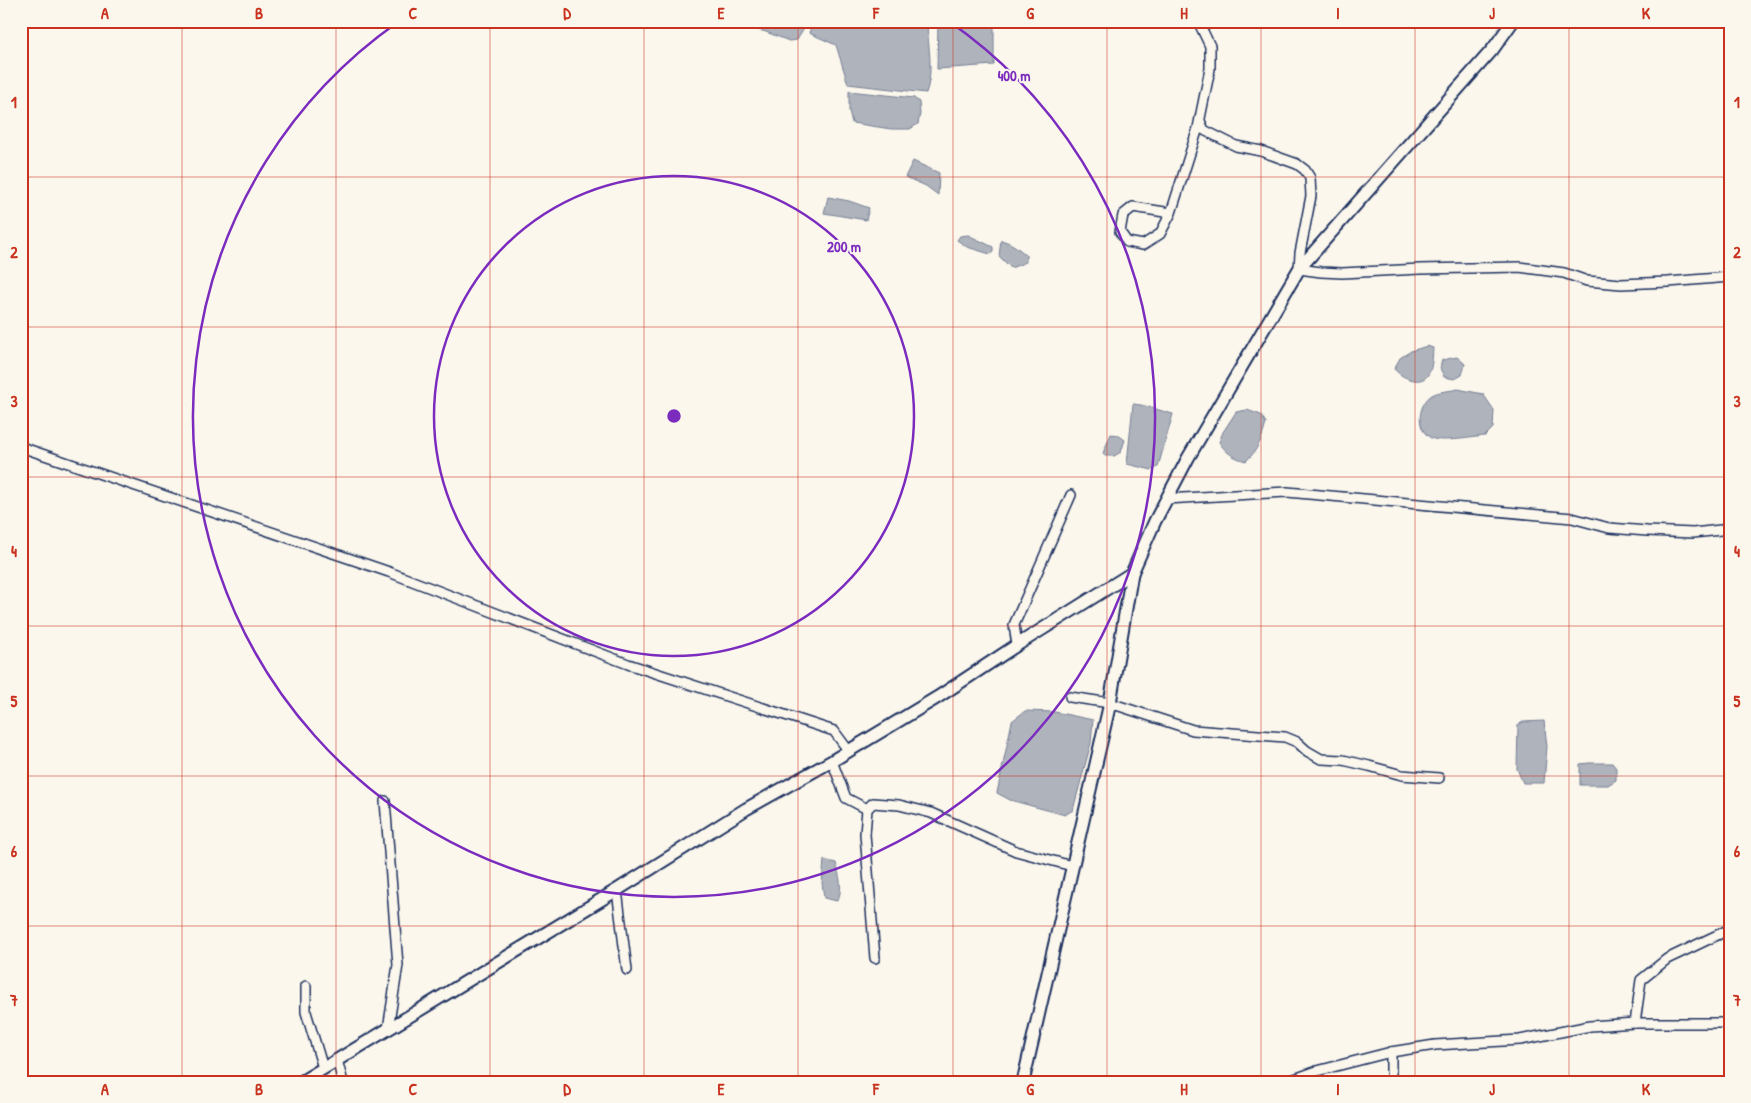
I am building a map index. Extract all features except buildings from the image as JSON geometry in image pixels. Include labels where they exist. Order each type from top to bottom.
[{"type":"main road","points":[[1023,1082],[1110,703],[1132,573],[1166,499],[1299,269],[1493,49],[1513,21]]},
{"type":"main road","points":[[301,1082],[618,890],[746,808],[832,761],[938,697],[1132,573]]},
{"type":"street","points":[[1171,213],[1133,207],[1123,215],[1120,232],[1127,242],[1143,244],[1160,234],[1171,213],[1200,121],[1210,70],[1210,46],[1198,21]]},
{"type":"street","points":[[1200,121],[1204,130],[1236,146],[1297,164],[1305,170],[1310,178],[1311,196],[1300,253],[1299,269],[1342,273],[1519,267],[1564,273],[1588,281],[1622,284],[1730,277]]},
{"type":"street","points":[[21,447],[389,572],[628,664],[834,731],[848,750]]},
{"type":"street","points":[[1166,499],[1287,492],[1572,518],[1609,528],[1693,533],[1730,529]]},
{"type":"street","points":[[1017,645],[1014,625],[1071,495]]},
{"type":"street","points":[[1070,697],[1110,703],[1193,730],[1285,737],[1298,742],[1306,751],[1322,759],[1352,762],[1402,775],[1439,778]]},
{"type":"street","points":[[832,761],[846,798],[867,809]]},
{"type":"street","points":[[385,801],[398,965],[388,1029]]},
{"type":"street","points":[[875,958],[865,834],[867,809],[873,804],[899,805],[931,813],[1016,851],[1072,866]]},
{"type":"street","points":[[618,890],[627,970]]},
{"type":"street","points":[[1635,1023],[1642,980],[1667,959],[1730,929]]},
{"type":"street","points":[[306,986],[306,1012],[323,1068]]},
{"type":"street","points":[[1286,1082],[1317,1071],[1391,1052],[1435,1045],[1520,1040],[1590,1026],[1635,1023],[1730,1023]]},
{"type":"street","points":[[1391,1052],[1391,1082]]},
{"type":"street","points":[[337,1060],[344,1082]]},
{"type":"shaded area","points":[[727,21],[806,21],[805,27],[797,40],[789,41],[766,32]]},
{"type":"shaded area","points":[[813,21],[926,21],[930,76],[926,93],[848,84],[836,45],[809,33]]},
{"type":"shaded area","points":[[938,21],[994,23],[994,65],[937,69]]},
{"type":"shaded area","points":[[849,91],[914,98],[919,102],[920,114],[918,124],[910,129],[891,129],[852,123],[849,111]]},
{"type":"shaded area","points":[[913,161],[939,173],[938,195],[926,186],[905,177]]},
{"type":"shaded area","points":[[828,197],[849,201],[869,208],[866,220],[824,213]]},
{"type":"shaded area","points":[[968,235],[993,247],[993,252],[990,254],[967,247],[957,240],[960,236]]},
{"type":"shaded area","points":[[1001,240],[1015,246],[1026,255],[1026,262],[1011,268],[999,256]]},
{"type":"shaded area","points":[[1427,346],[1433,348],[1433,353],[1432,365],[1425,378],[1414,380],[1401,375],[1394,369],[1400,358],[1411,351]]},
{"type":"shaded area","points":[[1457,357],[1465,364],[1462,375],[1455,379],[1444,377],[1440,368],[1442,360]]},
{"type":"shaded area","points":[[1458,389],[1483,394],[1494,410],[1493,428],[1485,436],[1450,440],[1431,438],[1422,429],[1420,416],[1424,404],[1432,395]]},
{"type":"shaded area","points":[[1133,404],[1173,414],[1158,467],[1152,470],[1127,464]]},
{"type":"shaded area","points":[[1247,410],[1261,415],[1266,423],[1259,444],[1246,461],[1231,454],[1219,442],[1236,412]]},
{"type":"shaded area","points":[[1111,434],[1118,435],[1125,440],[1121,452],[1114,456],[1105,456],[1103,453]]},
{"type":"shaded area","points":[[1025,711],[1055,712],[1093,720],[1091,743],[1073,810],[1065,815],[1010,800],[997,793],[1012,721]]},
{"type":"shaded area","points":[[1544,721],[1547,746],[1544,783],[1523,783],[1517,769],[1518,725],[1523,722]]},
{"type":"shaded area","points":[[1612,763],[1616,768],[1616,780],[1608,785],[1580,785],[1580,764]]},
{"type":"shaded area","points":[[824,860],[836,863],[841,887],[837,901],[824,898],[822,883]]}]
